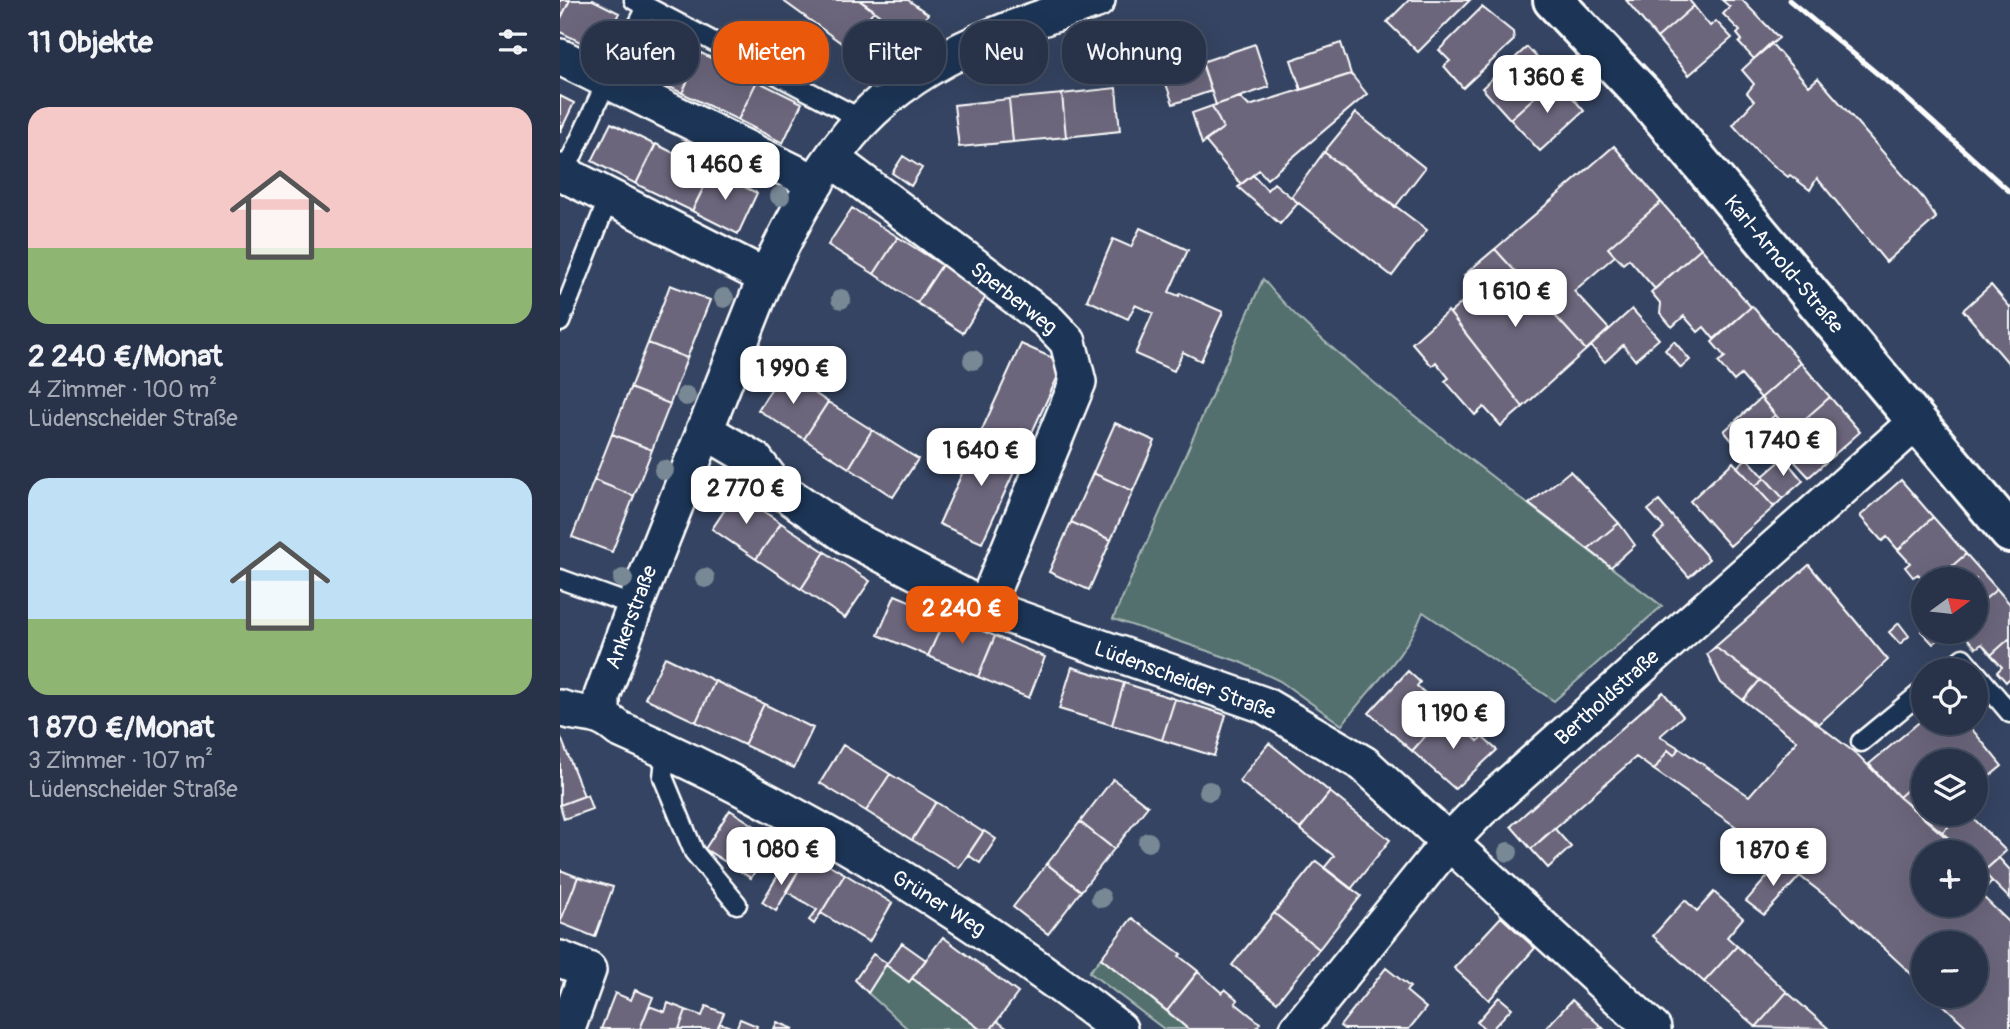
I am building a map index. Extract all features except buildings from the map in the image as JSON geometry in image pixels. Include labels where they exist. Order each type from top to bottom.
[{"type":"main road","name":"Karl-Arnold-Straße","points":[[1553,0],[1646,99],[1915,423],[2010,533]]},
{"type":"street","name":"Ankerstraße","points":[[602,715],[602,696],[635,606],[766,277],[824,171],[863,120],[903,85],[945,58],[1018,27],[1097,0]]},
{"type":"street","name":"Sperberweg","points":[[560,57],[581,68]]},
{"type":"street","name":"Sperberweg","points":[[614,84],[824,171],[1048,321],[1068,342],[1078,382],[985,608]]},
{"type":"street","points":[[562,173],[766,277]]},
{"type":"street","name":"Bertholdstraße","points":[[1298,1029],[1448,843],[1479,811],[1915,423]]},
{"type":"street","name":"Lüdenscheider Straße","points":[[704,430],[755,460],[775,486],[849,537],[985,608],[1264,705],[1364,764],[1653,1029]]},
{"type":"street","name":"Grüner Weg","points":[[560,708],[573,713],[602,715],[619,729],[777,806],[939,901],[1038,967],[1119,1029]]},
{"type":"street","points":[[560,959],[589,970],[567,1029]]},
{"type":"lane","points":[[633,21],[640,3],[863,120]]},
{"type":"lane","points":[[562,173],[606,84]]},
{"type":"lane","points":[[560,323],[609,197]]},
{"type":"lane","points":[[560,579],[635,606]]},
{"type":"lane","points":[[1988,688],[2010,713]]},
{"type":"lane","points":[[1861,742],[1911,701]]},
{"type":"lane","points":[[666,750],[663,777],[694,852],[737,904]]},
{"type":"green space","points":[[1263,279],[1305,324],[1384,391],[1662,606],[1554,701],[1423,612],[1416,629],[1397,658],[1342,725],[1280,681],[1240,662],[1113,619]]},
{"type":"green space","points":[[1101,958],[1188,1029],[1164,1029],[1089,972]]},
{"type":"green space","points":[[886,965],[912,978],[980,1029],[908,1029],[868,993]]},
{"type":"railway","points":[[1789,0],[1904,96],[2010,192]]}]
